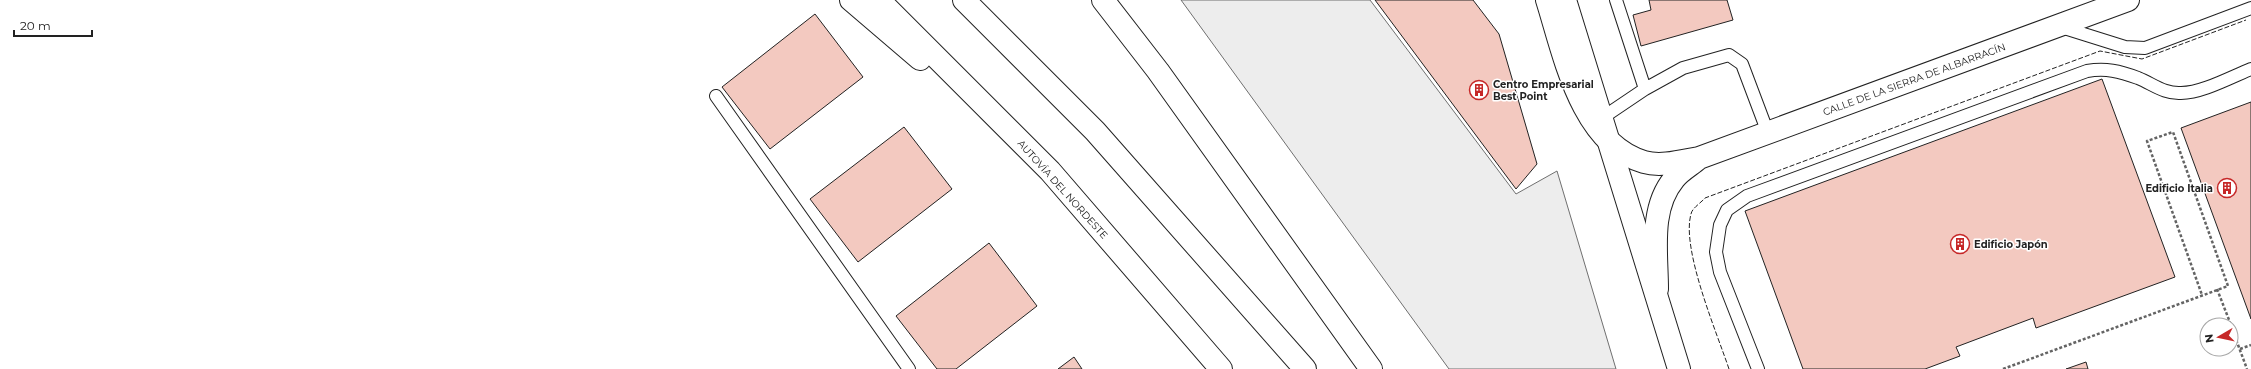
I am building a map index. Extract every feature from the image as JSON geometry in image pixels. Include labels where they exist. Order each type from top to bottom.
[{"type":"main road","points":[[851,0],[1050,171]]},
{"type":"main road","name":"AUTOVÍA DEL NORDESTE","points":[[879,0],[1050,171],[1221,369]]},
{"type":"main road","points":[[964,0],[1095,131],[1305,369]]},
{"type":"main road","points":[[1103,0],[1158,71],[1371,369]]},
{"type":"main road","points":[[1548,0],[1574,87],[1587,113],[1608,140]]},
{"type":"main road","points":[[1565,0],[1657,303],[1679,369]]},
{"type":"main road","name":"CALLE DE LA SIERRA DE ALBARRACÍN","points":[[1608,140],[1644,162],[1664,164],[1699,158],[2128,0]]},
{"type":"main road","name":"CALLE DE LA SIERRA DE ALBARRACÍN","points":[[1657,303],[1656,231],[1662,200],[1674,178],[1699,158]]},
{"type":"lane","points":[[1616,0],[1645,89]]},
{"type":"lane","points":[[2057,26],[2125,47],[2145,48],[2249,12]]},
{"type":"lane","points":[[1602,118],[1645,89],[1683,68],[1729,55],[1742,64],[1768,133]]},
{"type":"lane","points":[[1758,369],[1720,272],[1716,252],[1720,225],[1727,210],[1748,196],[2087,71],[2106,68],[2138,78],[2160,90],[2181,94],[2208,87],[2251,69]]},
{"type":"lane","points":[[716,96],[909,369]]},
{"type":"path","points":[[2003,369],[2228,286],[2173,132],[2147,141],[2202,295]]},
{"type":"path","points":[[2217,289],[2228,317]]},
{"type":"path","points":[[2247,369],[2240,350],[2251,345]]},
{"type":"shaded area","points":[[1181,0],[1370,0],[1516,194],[1557,171],[1616,369],[1449,369]]},
{"type":"building","name":"Centro Empresarial Best Point","points":[[1375,0],[1473,0],[1499,34],[1537,164],[1516,189]]},
{"type":"building","points":[[1649,0],[1727,0],[1733,20],[1641,46],[1633,15],[1651,10]]},
{"type":"building","points":[[815,14],[863,77],[770,149],[722,87]]},
{"type":"building","name":"Edificio Japón","points":[[2102,79],[2175,277],[2036,328],[2033,318],[1956,347],[1960,356],[1925,369],[1803,369],[1745,211]]},
{"type":"building","name":"Edificio Italia","points":[[2251,102],[2251,319],[2181,128]]},
{"type":"building","points":[[904,127],[952,189],[858,262],[810,199]]},
{"type":"building","points":[[989,243],[1037,306],[956,369],[937,369],[896,316]]},
{"type":"building","points":[[1074,357],[1082,369],[1058,369]]},
{"type":"building","points":[[2086,362],[2088,369],[2066,369]]},
{"type":"fence","points":[[1729,369],[1695,269],[1691,248],[1689,229],[1691,214],[1705,198],[2100,51],[2142,59],[2246,20]]},
{"type":"place","name":"Centro Empresarial Best Point","points":[[1479,90]]},
{"type":"place","name":"Edificio Italia","points":[[2227,188]]},
{"type":"place","name":"Edificio Japón","points":[[1960,244]]}]
